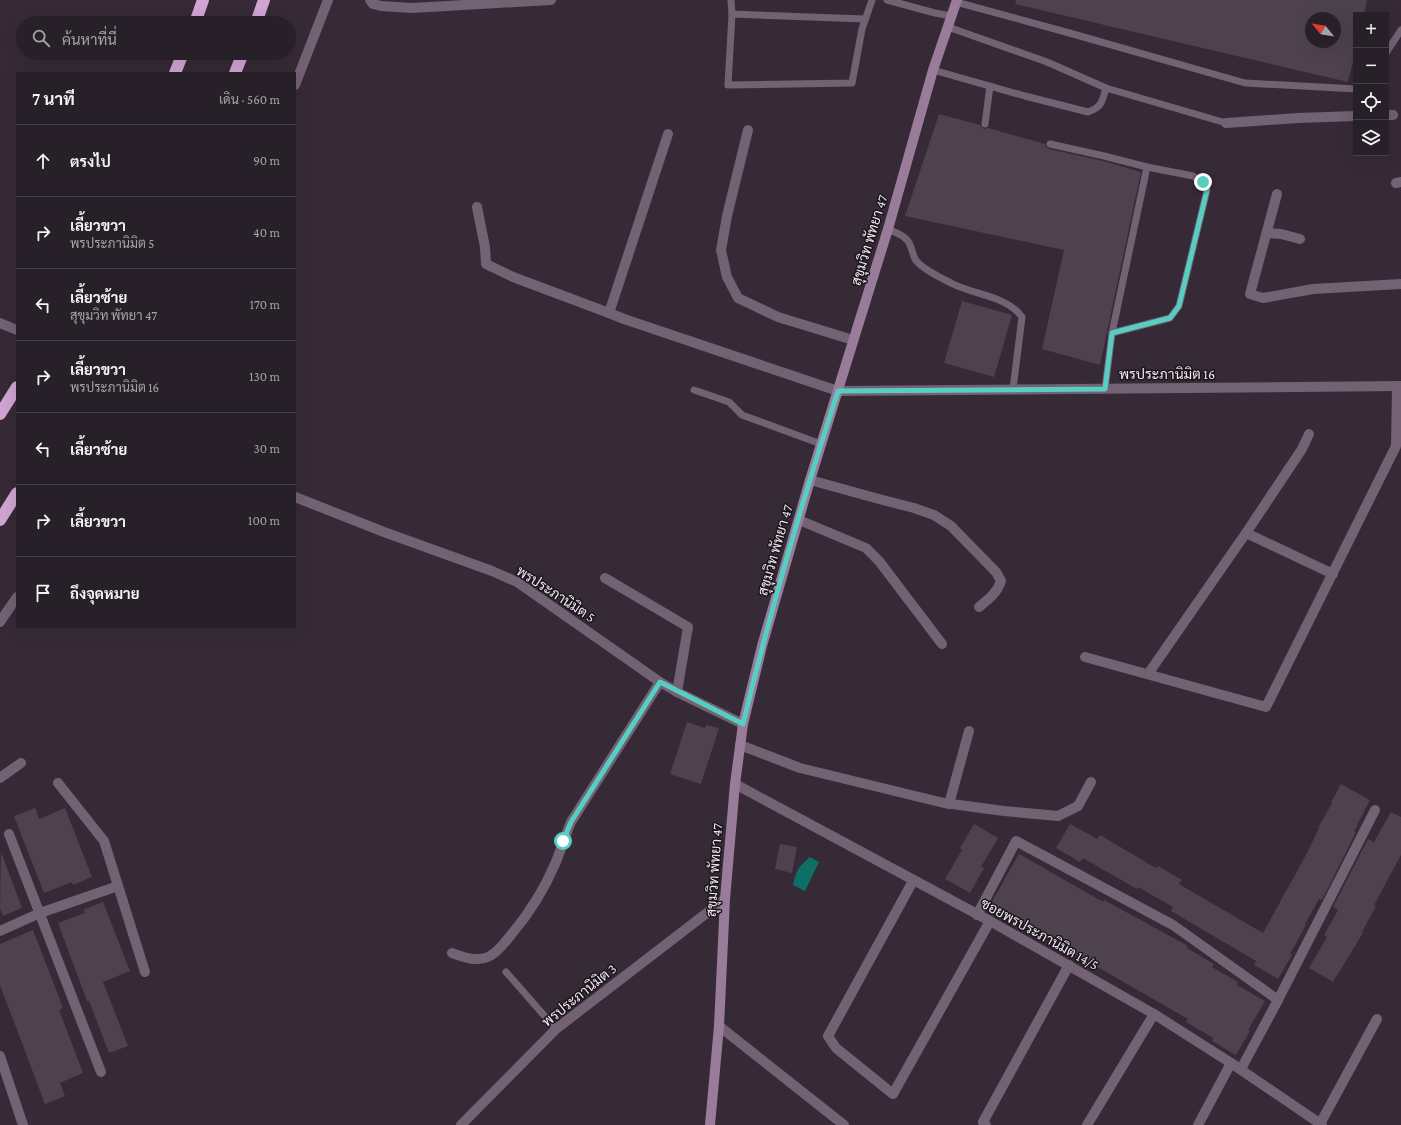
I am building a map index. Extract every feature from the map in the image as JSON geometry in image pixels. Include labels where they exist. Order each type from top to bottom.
[{"type":"highway","points":[[198,16],[204,0]]},
{"type":"highway","points":[[258,16],[264,0]]},
{"type":"highway","points":[[175,72],[180,60]]},
{"type":"highway","points":[[235,72],[241,60]]},
{"type":"highway","points":[[0,414],[16,389]]},
{"type":"highway","points":[[0,520],[16,495]]},
{"type":"street","points":[[296,82],[328,0]]},
{"type":"street","points":[[370,0],[373,4],[381,6],[412,8],[551,0]]},
{"type":"street","name":"สุขุมวิท พัทยา 47","points":[[710,1125],[719,1026],[725,899],[735,784],[743,724],[762,646],[810,480],[888,229],[933,70],[956,1]]},
{"type":"street","points":[[1226,123],[1353,116]]},
{"type":"street","points":[[748,130],[727,216],[721,250],[727,277],[738,298],[778,317],[853,340]]},
{"type":"street","points":[[609,313],[668,134]]},
{"type":"street","points":[[1277,194],[1268,233],[1250,294],[1263,298],[1313,289],[1401,284]]},
{"type":"street","name":"พรประภานิมิต 16","points":[[477,207],[485,247],[486,264],[513,277],[632,322],[838,391],[1399,386]]},
{"type":"street","points":[[1268,233],[1281,234],[1300,239]]},
{"type":"street","points":[[0,323],[16,330]]},
{"type":"street","points":[[1085,657],[1266,708],[1396,446],[1399,386]]},
{"type":"street","points":[[1148,674],[1246,533],[1302,449],[1309,434]]},
{"type":"street","points":[[810,480],[914,508],[934,515],[951,526],[996,572],[1001,581],[993,596],[979,607]]},
{"type":"street","name":"พรประภานิมิต 5","points":[[296,497],[384,532],[492,571],[516,582],[660,682],[677,692],[743,724]]},
{"type":"street","points":[[799,520],[866,548],[873,554],[942,644]]},
{"type":"street","points":[[1246,533],[1333,574]]},
{"type":"street","points":[[605,578],[688,627],[677,692]]},
{"type":"street","points":[[0,622],[16,598]]},
{"type":"street","points":[[452,953],[471,959],[487,957],[499,949],[518,926],[543,890],[571,822],[660,682]]},
{"type":"street","points":[[949,804],[969,731]]},
{"type":"street","points":[[740,745],[800,768],[949,804],[1004,811],[1058,816],[1078,806],[1091,782]]},
{"type":"street","points":[[0,778],[21,763]]},
{"type":"street","points":[[58,783],[104,841],[145,972]]},
{"type":"street","name":"ซอยพรประภานิมิต 14/5","points":[[735,784],[913,881],[990,921],[1154,1014],[1241,1069],[1306,1120],[1321,1124]]},
{"type":"street","points":[[1241,1069],[1375,810]]},
{"type":"street","points":[[9,834],[101,1072]]},
{"type":"street","points":[[977,915],[1016,841],[1173,924],[1278,1000]]},
{"type":"street","points":[[913,881],[828,1036],[836,1048],[893,1094],[990,921]]},
{"type":"street","points":[[0,931],[40,913],[118,886]]},
{"type":"street","name":"พรประภานิมิต 3","points":[[461,1125],[556,1029],[725,899]]},
{"type":"street","points":[[986,1125],[983,1122],[1069,965]]},
{"type":"street","points":[[1087,1125],[1154,1014]]},
{"type":"street","points":[[1321,1124],[1377,1019]]},
{"type":"street","points":[[719,1026],[844,1125]]},
{"type":"street","points":[[0,1056],[23,1125]]},
{"type":"street","points":[[1198,1125],[1231,1063]]},
{"type":"lane","points":[[731,0],[732,14],[728,85],[852,83],[862,29],[872,0]]},
{"type":"lane","points":[[887,0],[934,13],[951,16]]},
{"type":"lane","points":[[956,1],[1245,83],[1353,89]]},
{"type":"lane","points":[[732,14],[865,19]]},
{"type":"lane","points":[[948,26],[1047,62],[1106,88],[1226,123]]},
{"type":"lane","points":[[1389,48],[1401,30]]},
{"type":"lane","points":[[933,70],[1088,112],[1097,109],[1102,103],[1106,88]]},
{"type":"lane","points":[[985,124],[990,86]]},
{"type":"lane","points":[[1050,144],[1104,156],[1147,168],[1193,176],[1203,182],[1207,190],[1179,306],[1170,318],[1112,333]]},
{"type":"lane","points":[[1105,389],[1112,333],[1147,168]]},
{"type":"lane","points":[[888,229],[909,242],[915,260],[933,273],[952,284],[1006,303],[1017,311],[1022,317],[1013,390]]},
{"type":"lane","points":[[694,390],[729,402],[742,416],[821,444]]},
{"type":"lane","points":[[506,972],[556,1029]]},
{"type":"shaded area","points":[[810,857],[819,862],[805,891],[793,885],[798,870]]},
{"type":"building","points":[[1016,0],[1367,0],[1365,12],[1353,12],[1353,61],[1348,82],[1015,4]]},
{"type":"building","points":[[939,114],[980,125],[984,129],[988,128],[1045,144],[1049,149],[1103,161],[1141,172],[1100,365],[1042,349],[1064,250],[905,216]]},
{"type":"building","points":[[962,301],[1012,315],[994,377],[944,363]]},
{"type":"building","points":[[687,722],[705,728],[706,725],[719,728],[701,784],[670,774]]},
{"type":"building","points":[[1341,784],[1370,800],[1354,831],[1356,832],[1322,900],[1319,899],[1305,924],[1306,925],[1290,954],[1292,955],[1278,979],[1254,965],[1256,961],[1171,911],[1173,907],[1138,887],[1137,889],[1083,858],[1080,862],[1056,848],[1070,824],[1097,839],[1100,835],[1156,868],[1158,866],[1182,880],[1179,884],[1263,933],[1307,853]]},
{"type":"building","points":[[35,808],[39,819],[65,808],[92,877],[73,885],[72,882],[44,893],[14,816]]},
{"type":"building","points":[[1391,812],[1401,817],[1401,855],[1374,905],[1376,906],[1362,932],[1363,933],[1333,982],[1309,968],[1327,937],[1324,935],[1338,910],[1333,907],[1368,839],[1374,842]]},
{"type":"building","points":[[974,824],[998,838],[981,867],[984,868],[970,893],[945,879],[962,850],[960,848]]},
{"type":"building","points":[[780,844],[797,847],[792,873],[775,869]]},
{"type":"building","points":[[1,852],[22,908],[3,916],[0,909]]},
{"type":"building","points":[[1019,854],[1103,902],[1104,900],[1188,946],[1187,948],[1214,964],[1212,967],[1238,982],[1237,985],[1265,1001],[1248,1030],[1250,1031],[1236,1055],[1212,1041],[1213,1038],[1186,1022],[1188,1019],[1014,919],[1013,921],[989,907]]},
{"type":"building","points":[[103,902],[130,971],[103,982],[128,1046],[109,1053],[89,1001],[87,1001],[58,923],[85,913],[83,910]]},
{"type":"building","points":[[33,930],[63,1008],[59,1010],[83,1073],[60,1083],[65,1096],[45,1104],[0,985],[0,944]]},
{"type":"route","points":[[563,841],[571,822],[660,682],[677,692],[743,724],[762,646],[810,480],[838,391],[1105,389],[1112,333],[1170,318],[1179,306],[1207,190],[1203,182]]}]
